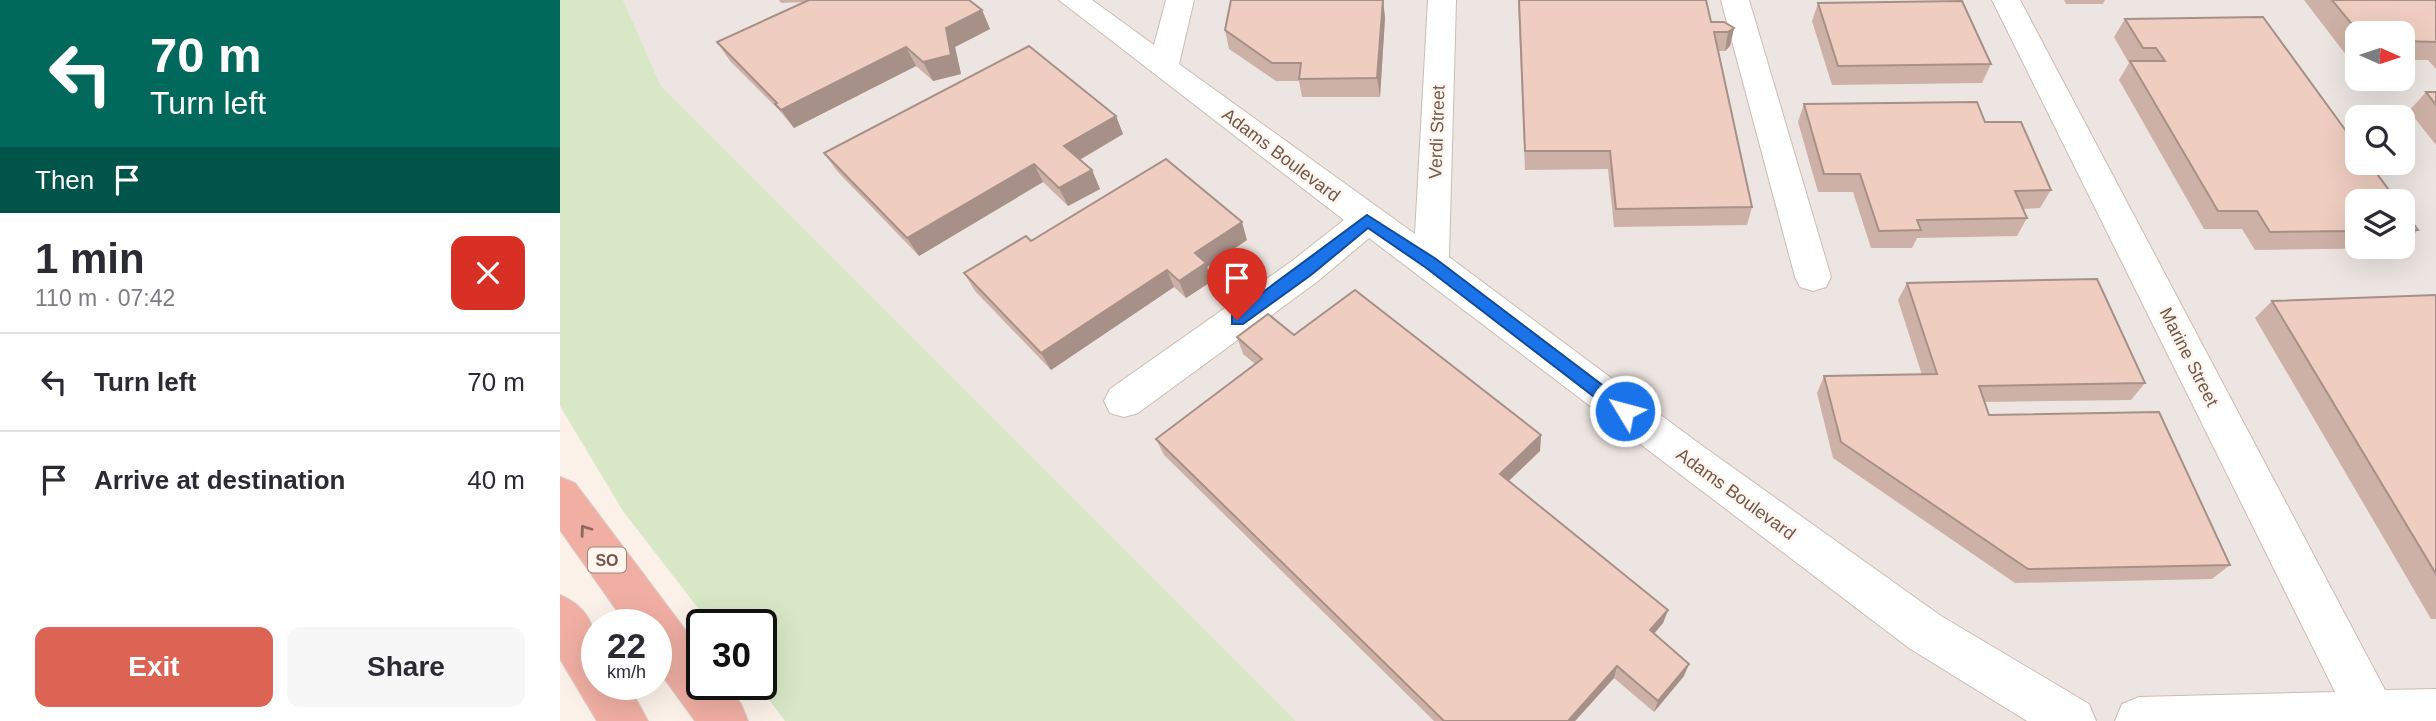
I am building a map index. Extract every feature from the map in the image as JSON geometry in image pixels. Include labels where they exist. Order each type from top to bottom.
[{"type":"highway","name":"SO","points":[[560,496],[642,609]]},
{"type":"highway","points":[[560,618],[581,651]]},
{"type":"highway","name":"SO","points":[[672,650],[724,721]]},
{"type":"highway","points":[[611,700],[624,721]]},
{"type":"street","name":"Adams Boulevard","points":[[1073,0],[1367,220],[1431,263],[1682,455],[1925,632],[2072,721]]},
{"type":"street","points":[[1163,67],[1180,0]]},
{"type":"street","name":"Verdi Street","points":[[1431,263],[1442,0]]},
{"type":"street","points":[[1735,0],[1813,276]]},
{"type":"street","name":"Marine Street","points":[[2006,0],[2371,713]]},
{"type":"street","points":[[1124,401],[1306,271],[1367,220]]},
{"type":"street","points":[[2139,721],[2436,713]]},
{"type":"shaded area","points":[[623,0],[2436,0],[2436,721],[1296,721],[661,86]]},
{"type":"green space","points":[[560,0],[623,0],[661,86],[1296,721],[785,721],[769,700],[777,700],[777,609],[699,609],[623,511],[560,406]]},
{"type":"building","points":[[809,0],[969,0],[982,10],[946,28],[951,55],[923,62],[906,47],[781,110],[717,42]]},
{"type":"building","points":[[1231,0],[1383,0],[1377,78],[1299,79],[1301,63],[1272,63],[1225,30]]},
{"type":"building","points":[[1519,0],[1706,0],[1711,22],[1724,22],[1734,28],[1728,32],[1714,32],[1752,207],[1616,209],[1610,151],[1525,151]]},
{"type":"building","points":[[2332,0],[2436,0],[2436,42],[2415,41],[2415,21],[2349,21]]},
{"type":"building","points":[[1962,1],[1991,64],[1838,66],[1818,3]]},
{"type":"building","points":[[2263,17],[2345,130],[2345,175],[2378,175],[2388,189],[2345,189],[2345,231],[2270,232],[2257,211],[2218,211],[2130,61],[2165,61],[2156,48],[2143,48],[2125,19]]},
{"type":"building","points":[[1029,46],[1116,116],[1064,146],[1092,170],[1059,188],[1034,164],[907,238],[824,153]]},
{"type":"building","points":[[2426,92],[2436,92],[2436,105]]},
{"type":"building","points":[[1977,102],[1985,122],[2021,122],[2051,190],[2015,191],[2027,218],[1917,220],[1921,230],[1879,231],[1860,174],[1824,174],[1804,104]]},
{"type":"building","points":[[1166,159],[1242,222],[1195,253],[1206,263],[1179,281],[1167,270],[1041,353],[964,273],[1026,236],[1031,241]]},
{"type":"building","points":[[2097,279],[2145,383],[1979,386],[1989,415],[2159,412],[2230,565],[2028,569],[1841,442],[1824,376],[1937,374],[1907,283]]},
{"type":"building","points":[[1355,290],[1541,435],[1500,474],[1668,610],[1650,630],[1689,664],[1658,701],[1617,666],[1568,721],[1444,721],[1156,439],[1262,359],[1237,337],[1268,314],[1294,335]]},
{"type":"building","points":[[2436,295],[2436,574],[2272,301]]},
{"type":"route","points":[[1237,320],[1306,271],[1367,220],[1431,263],[1625,411]]}]
